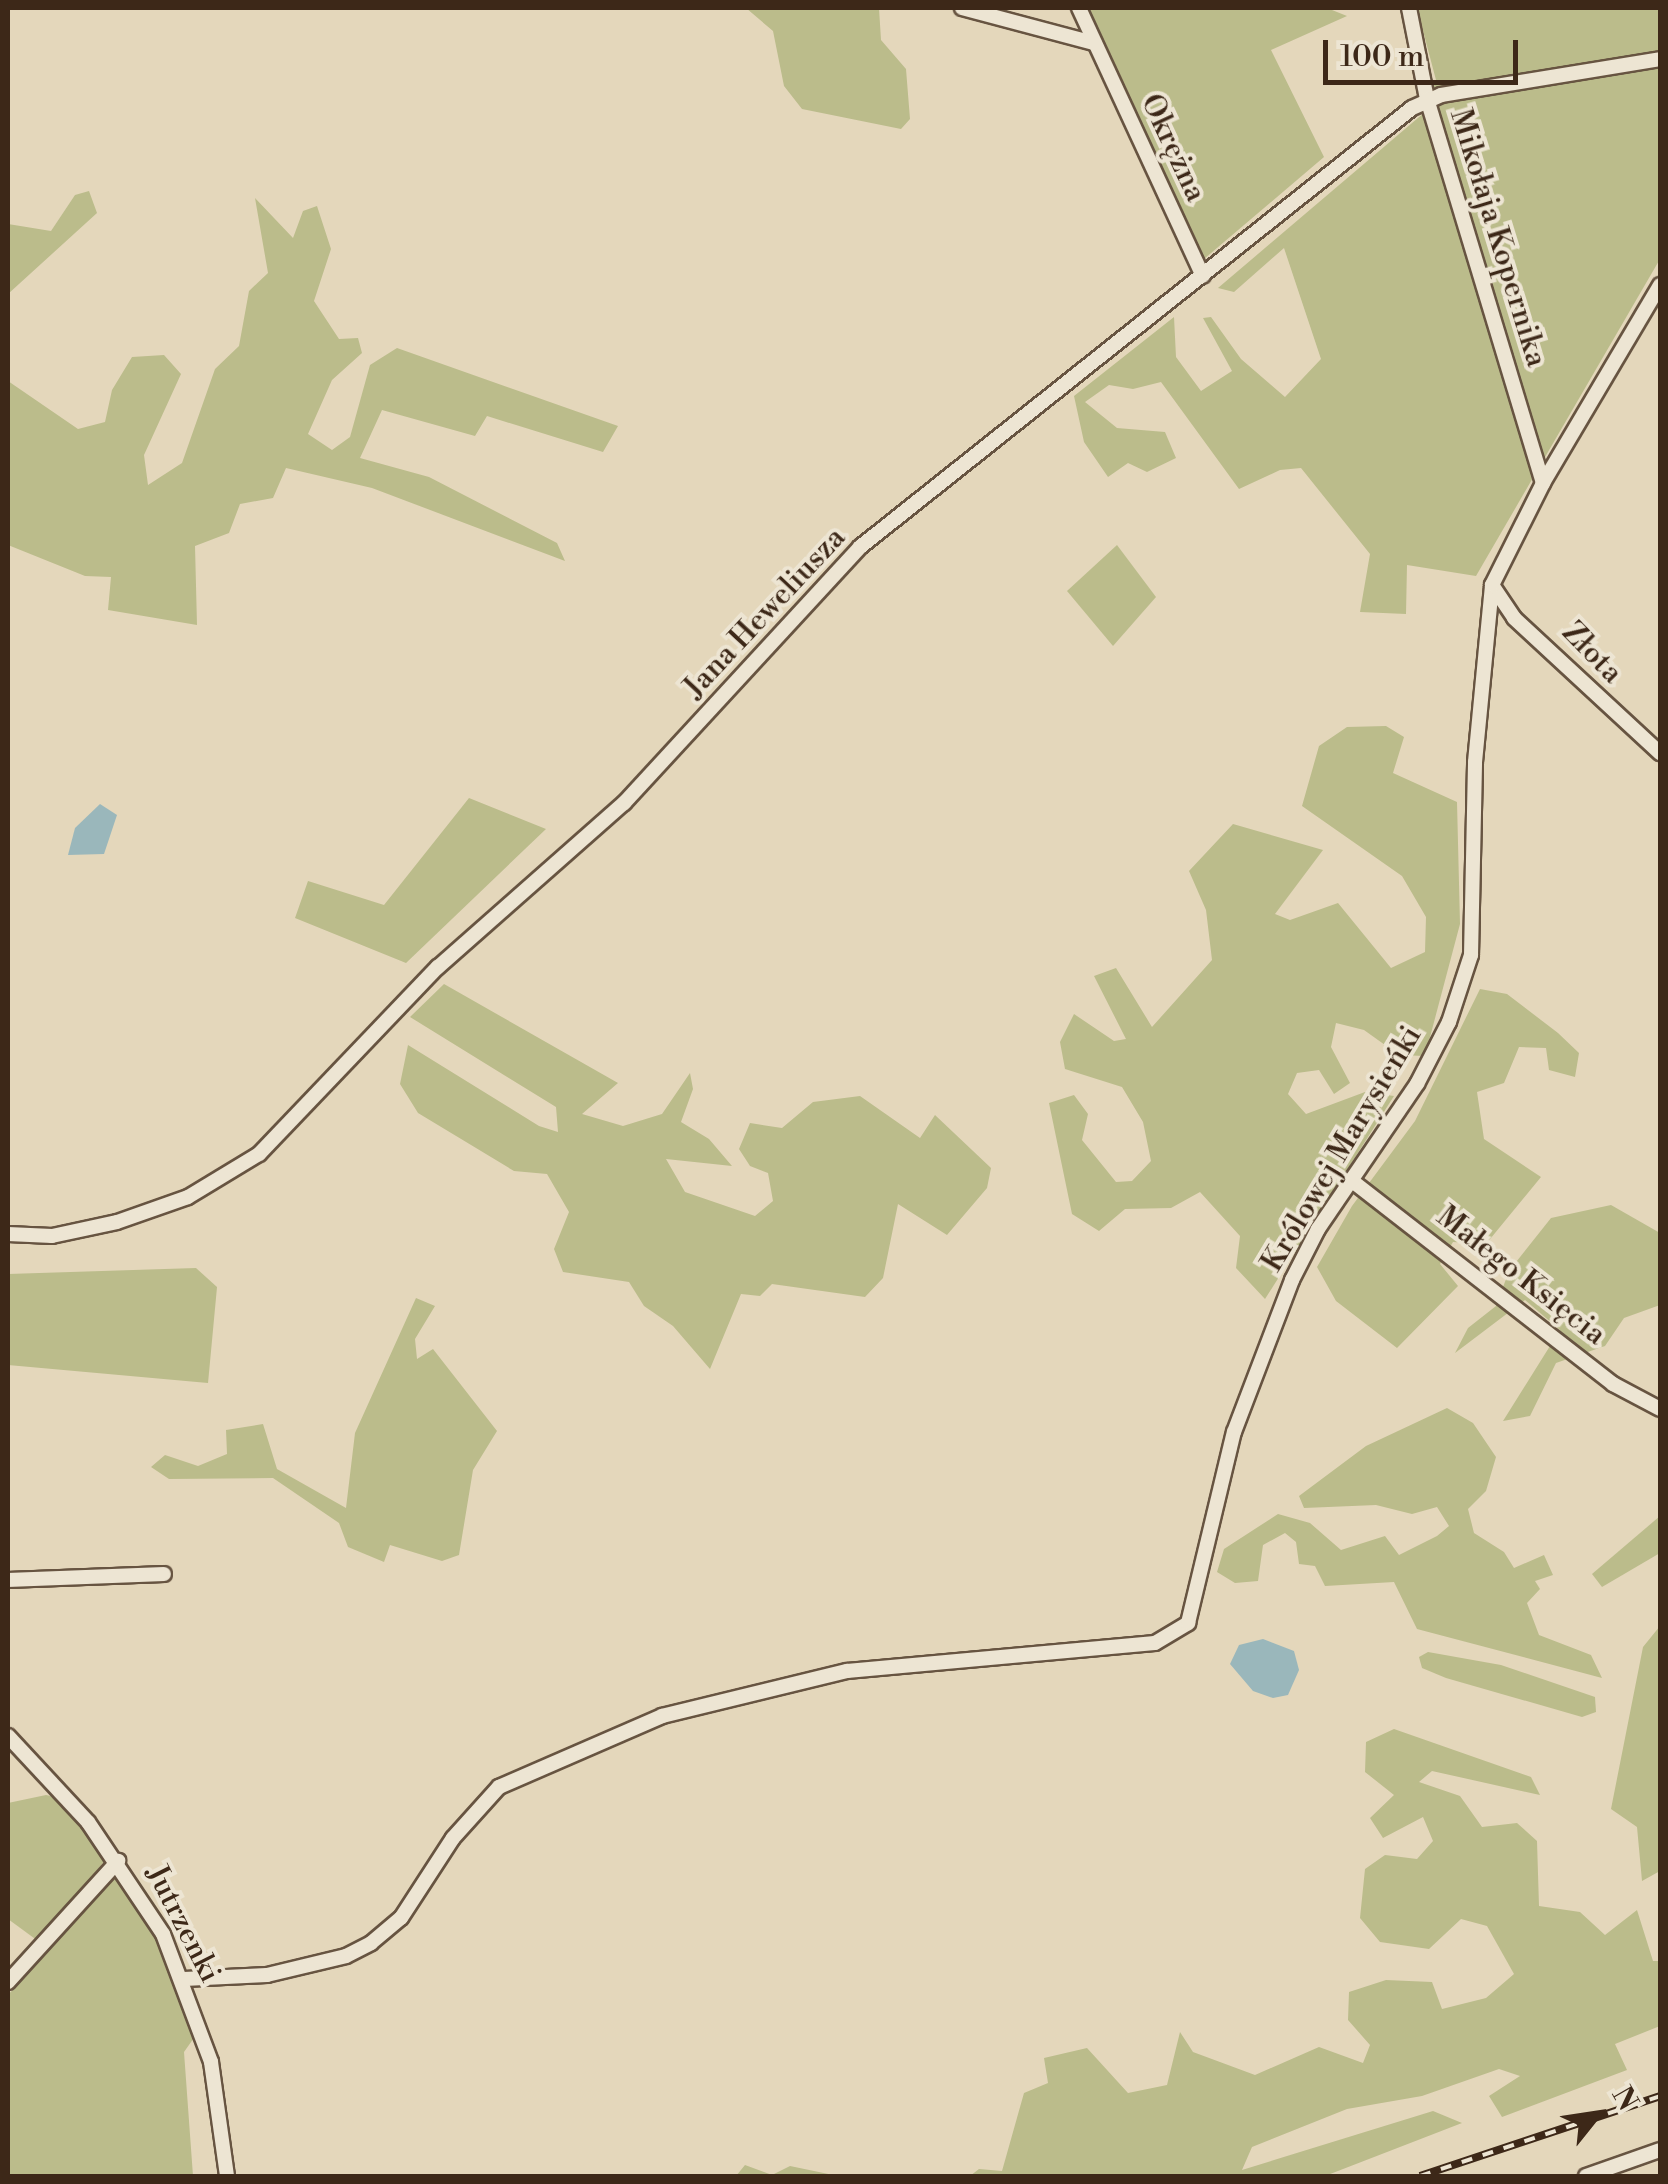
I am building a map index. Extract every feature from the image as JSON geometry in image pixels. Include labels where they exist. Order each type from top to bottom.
[{"type":"street","points":[[962,8],[1094,43]]},
{"type":"street","name":"Okrężna","points":[[1079,8],[1203,276]]},
{"type":"street","name":"Mikołaja Kopernika","points":[[1409,8],[1428,99],[1543,483]]},
{"type":"street","name":"Jana Heweliusza","points":[[8,1234],[52,1236],[117,1222],[188,1197],[259,1154],[438,967],[624,803],[860,547],[1428,99],[1660,58]]},
{"type":"street","name":"Królowej Marysieńki","points":[[184,1979],[266,1975],[318,1965],[372,1942],[401,1918],[454,1838],[499,1787],[662,1716],[847,1672],[1154,1643],[1178,1633],[1193,1611],[1247,1393],[1292,1280],[1351,1180],[1417,1084],[1449,1022],[1471,954],[1474,762],[1492,585],[1543,483],[1660,286]]},
{"type":"street","name":"Złota","points":[[1492,585],[1514,618],[1660,753]]},
{"type":"street","name":"Małego Księcia","points":[[1351,1180],[1613,1384],[1660,1409]]},
{"type":"street","points":[[8,1580],[164,1574]]},
{"type":"street","name":"Jutrzenki","points":[[8,1736],[118,1861],[184,1979],[211,2062],[227,2176]]},
{"type":"street","points":[[8,1982],[118,1861]]},
{"type":"street","points":[[1586,2176],[1660,2150]]},
{"type":"green space","points":[[746,8],[879,8],[881,40],[906,69],[910,119],[901,129],[802,109],[784,86],[773,31]]},
{"type":"green space","points":[[1088,8],[1327,8],[1347,16],[1271,50],[1324,157],[1204,259]]},
{"type":"green space","points":[[1417,8],[1660,8],[1660,259],[1476,576],[1407,565],[1406,614],[1360,612],[1370,554],[1301,468],[1280,470],[1239,489],[1161,382],[1133,389],[1109,385],[1085,402],[1117,428],[1165,432],[1176,458],[1147,472],[1128,463],[1108,477],[1084,442],[1074,396],[1174,317],[1176,357],[1201,391],[1232,371],[1203,318],[1211,317],[1241,359],[1285,397],[1321,359],[1284,248],[1234,292],[1218,288],[1425,112],[1436,80]]},
{"type":"green space","points":[[89,191],[97,213],[8,294],[8,224],[51,231],[75,195]]},
{"type":"green space","points":[[255,198],[293,238],[303,211],[317,206],[331,249],[314,301],[339,339],[358,338],[362,353],[332,380],[308,434],[332,450],[350,437],[370,365],[397,348],[618,426],[603,452],[487,416],[475,436],[382,410],[360,458],[429,477],[557,543],[565,561],[372,488],[286,468],[273,498],[240,504],[229,533],[195,546],[197,625],[108,610],[111,577],[85,576],[8,545],[8,381],[78,429],[105,422],[112,390],[132,357],[164,355],[181,374],[144,455],[148,485],[182,463],[215,369],[239,346],[249,291],[268,273]]},
{"type":"green space","points":[[1117,545],[1156,597],[1113,646],[1067,591]]},
{"type":"green space","points":[[1386,726],[1404,737],[1393,773],[1457,802],[1460,924],[1425,1056],[1399,1055],[1364,1030],[1336,1023],[1331,1047],[1350,1083],[1334,1094],[1319,1070],[1297,1073],[1288,1094],[1306,1114],[1365,1092],[1394,1096],[1265,1299],[1236,1268],[1240,1236],[1200,1192],[1171,1208],[1125,1209],[1099,1231],[1072,1214],[1049,1103],[1074,1095],[1088,1114],[1082,1140],[1116,1182],[1132,1181],[1151,1161],[1143,1122],[1122,1087],[1065,1069],[1060,1042],[1074,1014],[1114,1041],[1126,1039],[1094,976],[1116,968],[1152,1027],[1212,960],[1206,910],[1189,871],[1233,824],[1323,850],[1275,914],[1290,920],[1338,903],[1391,968],[1425,952],[1426,917],[1402,876],[1302,806],[1319,746],[1347,727]]},
{"type":"green space","points":[[469,798],[546,829],[406,963],[295,918],[308,881],[384,905]]},
{"type":"green space","points":[[444,984],[618,1083],[582,1114],[623,1126],[662,1114],[690,1073],[693,1089],[681,1122],[709,1139],[732,1166],[666,1159],[685,1192],[755,1216],[773,1201],[768,1173],[750,1166],[739,1149],[750,1123],[782,1128],[813,1102],[860,1096],[920,1138],[935,1115],[991,1168],[987,1188],[947,1235],[898,1204],[883,1278],[865,1297],[772,1284],[760,1296],[741,1294],[710,1369],[673,1326],[644,1306],[629,1282],[563,1272],[554,1249],[569,1212],[547,1174],[514,1171],[418,1113],[400,1084],[408,1045],[539,1126],[558,1132],[556,1107],[410,1017]]},
{"type":"green space","points":[[1480,989],[1507,994],[1558,1033],[1579,1053],[1575,1077],[1549,1070],[1546,1048],[1519,1047],[1504,1083],[1477,1092],[1484,1139],[1541,1177],[1486,1244],[1453,1242],[1440,1264],[1458,1286],[1397,1348],[1336,1301],[1317,1267],[1352,1206],[1415,1121]]},
{"type":"green space","points":[[1611,1205],[1660,1233],[1660,1305],[1624,1318],[1605,1346],[1556,1363],[1530,1416],[1503,1421],[1560,1330],[1525,1300],[1455,1353],[1468,1328],[1496,1306],[1509,1271],[1551,1218]]},
{"type":"green space","points":[[196,1268],[217,1287],[208,1383],[8,1365],[8,1274]]},
{"type":"green space","points":[[416,1298],[435,1306],[415,1339],[417,1359],[433,1349],[497,1431],[473,1470],[459,1555],[442,1561],[390,1545],[384,1562],[348,1547],[339,1523],[273,1478],[169,1479],[151,1467],[165,1455],[198,1466],[227,1454],[226,1430],[263,1424],[277,1469],[346,1508],[355,1433]]},
{"type":"green space","points":[[1447,1408],[1473,1423],[1496,1457],[1486,1491],[1468,1509],[1474,1533],[1504,1552],[1514,1568],[1544,1555],[1553,1575],[1535,1581],[1540,1589],[1527,1603],[1539,1635],[1591,1655],[1602,1678],[1417,1629],[1394,1582],[1325,1586],[1315,1566],[1299,1564],[1296,1542],[1285,1533],[1263,1545],[1258,1581],[1235,1583],[1217,1572],[1224,1549],[1278,1514],[1310,1523],[1341,1550],[1385,1536],[1399,1555],[1437,1536],[1449,1526],[1437,1507],[1412,1514],[1376,1505],[1304,1508],[1299,1496],[1366,1446]]},
{"type":"green space","points":[[1660,1516],[1660,1553],[1602,1587],[1592,1574]]},
{"type":"green space","points":[[1660,1626],[1660,1871],[1642,1881],[1637,1827],[1611,1809],[1643,1647]]},
{"type":"green space","points":[[1428,1652],[1501,1665],[1595,1697],[1596,1712],[1582,1717],[1446,1678],[1422,1668],[1419,1657]]},
{"type":"green space","points":[[1394,1729],[1531,1777],[1540,1795],[1432,1771],[1419,1782],[1460,1796],[1482,1827],[1517,1823],[1537,1841],[1539,1906],[1580,1912],[1605,1935],[1637,1910],[1653,1961],[1660,1961],[1660,2026],[1615,2044],[1627,2070],[1502,2117],[1489,2096],[1520,2076],[1499,2069],[1422,2096],[1347,2109],[1252,2147],[1242,2170],[1433,2111],[1462,2123],[1325,2176],[970,2176],[979,2169],[1002,2171],[1024,2093],[1048,2083],[1044,2058],[1087,2048],[1128,2093],[1167,2085],[1180,2032],[1193,2052],[1255,2075],[1319,2047],[1363,2063],[1370,2045],[1348,2020],[1349,1992],[1386,1980],[1432,1982],[1442,2009],[1486,1998],[1514,1974],[1487,1926],[1461,1919],[1429,1949],[1380,1942],[1360,1918],[1365,1869],[1385,1855],[1417,1859],[1433,1841],[1423,1817],[1383,1838],[1370,1818],[1394,1795],[1365,1772],[1366,1742]]},
{"type":"green space","points":[[46,1795],[55,1797],[107,1858],[38,1941],[8,1919],[8,1803]]},
{"type":"green space","points":[[115,1873],[160,1946],[196,2035],[184,2052],[193,2176],[8,2176],[8,1995]]},
{"type":"green space","points":[[745,2165],[772,2175],[790,2166],[838,2176],[736,2176]]},
{"type":"water","points":[[100,804],[117,815],[104,854],[68,855],[75,828]]},
{"type":"water","points":[[1263,1639],[1294,1651],[1299,1670],[1288,1695],[1273,1698],[1253,1691],[1230,1664],[1239,1645]]},
{"type":"railway","points":[[1420,2176],[1660,2096]]}]
